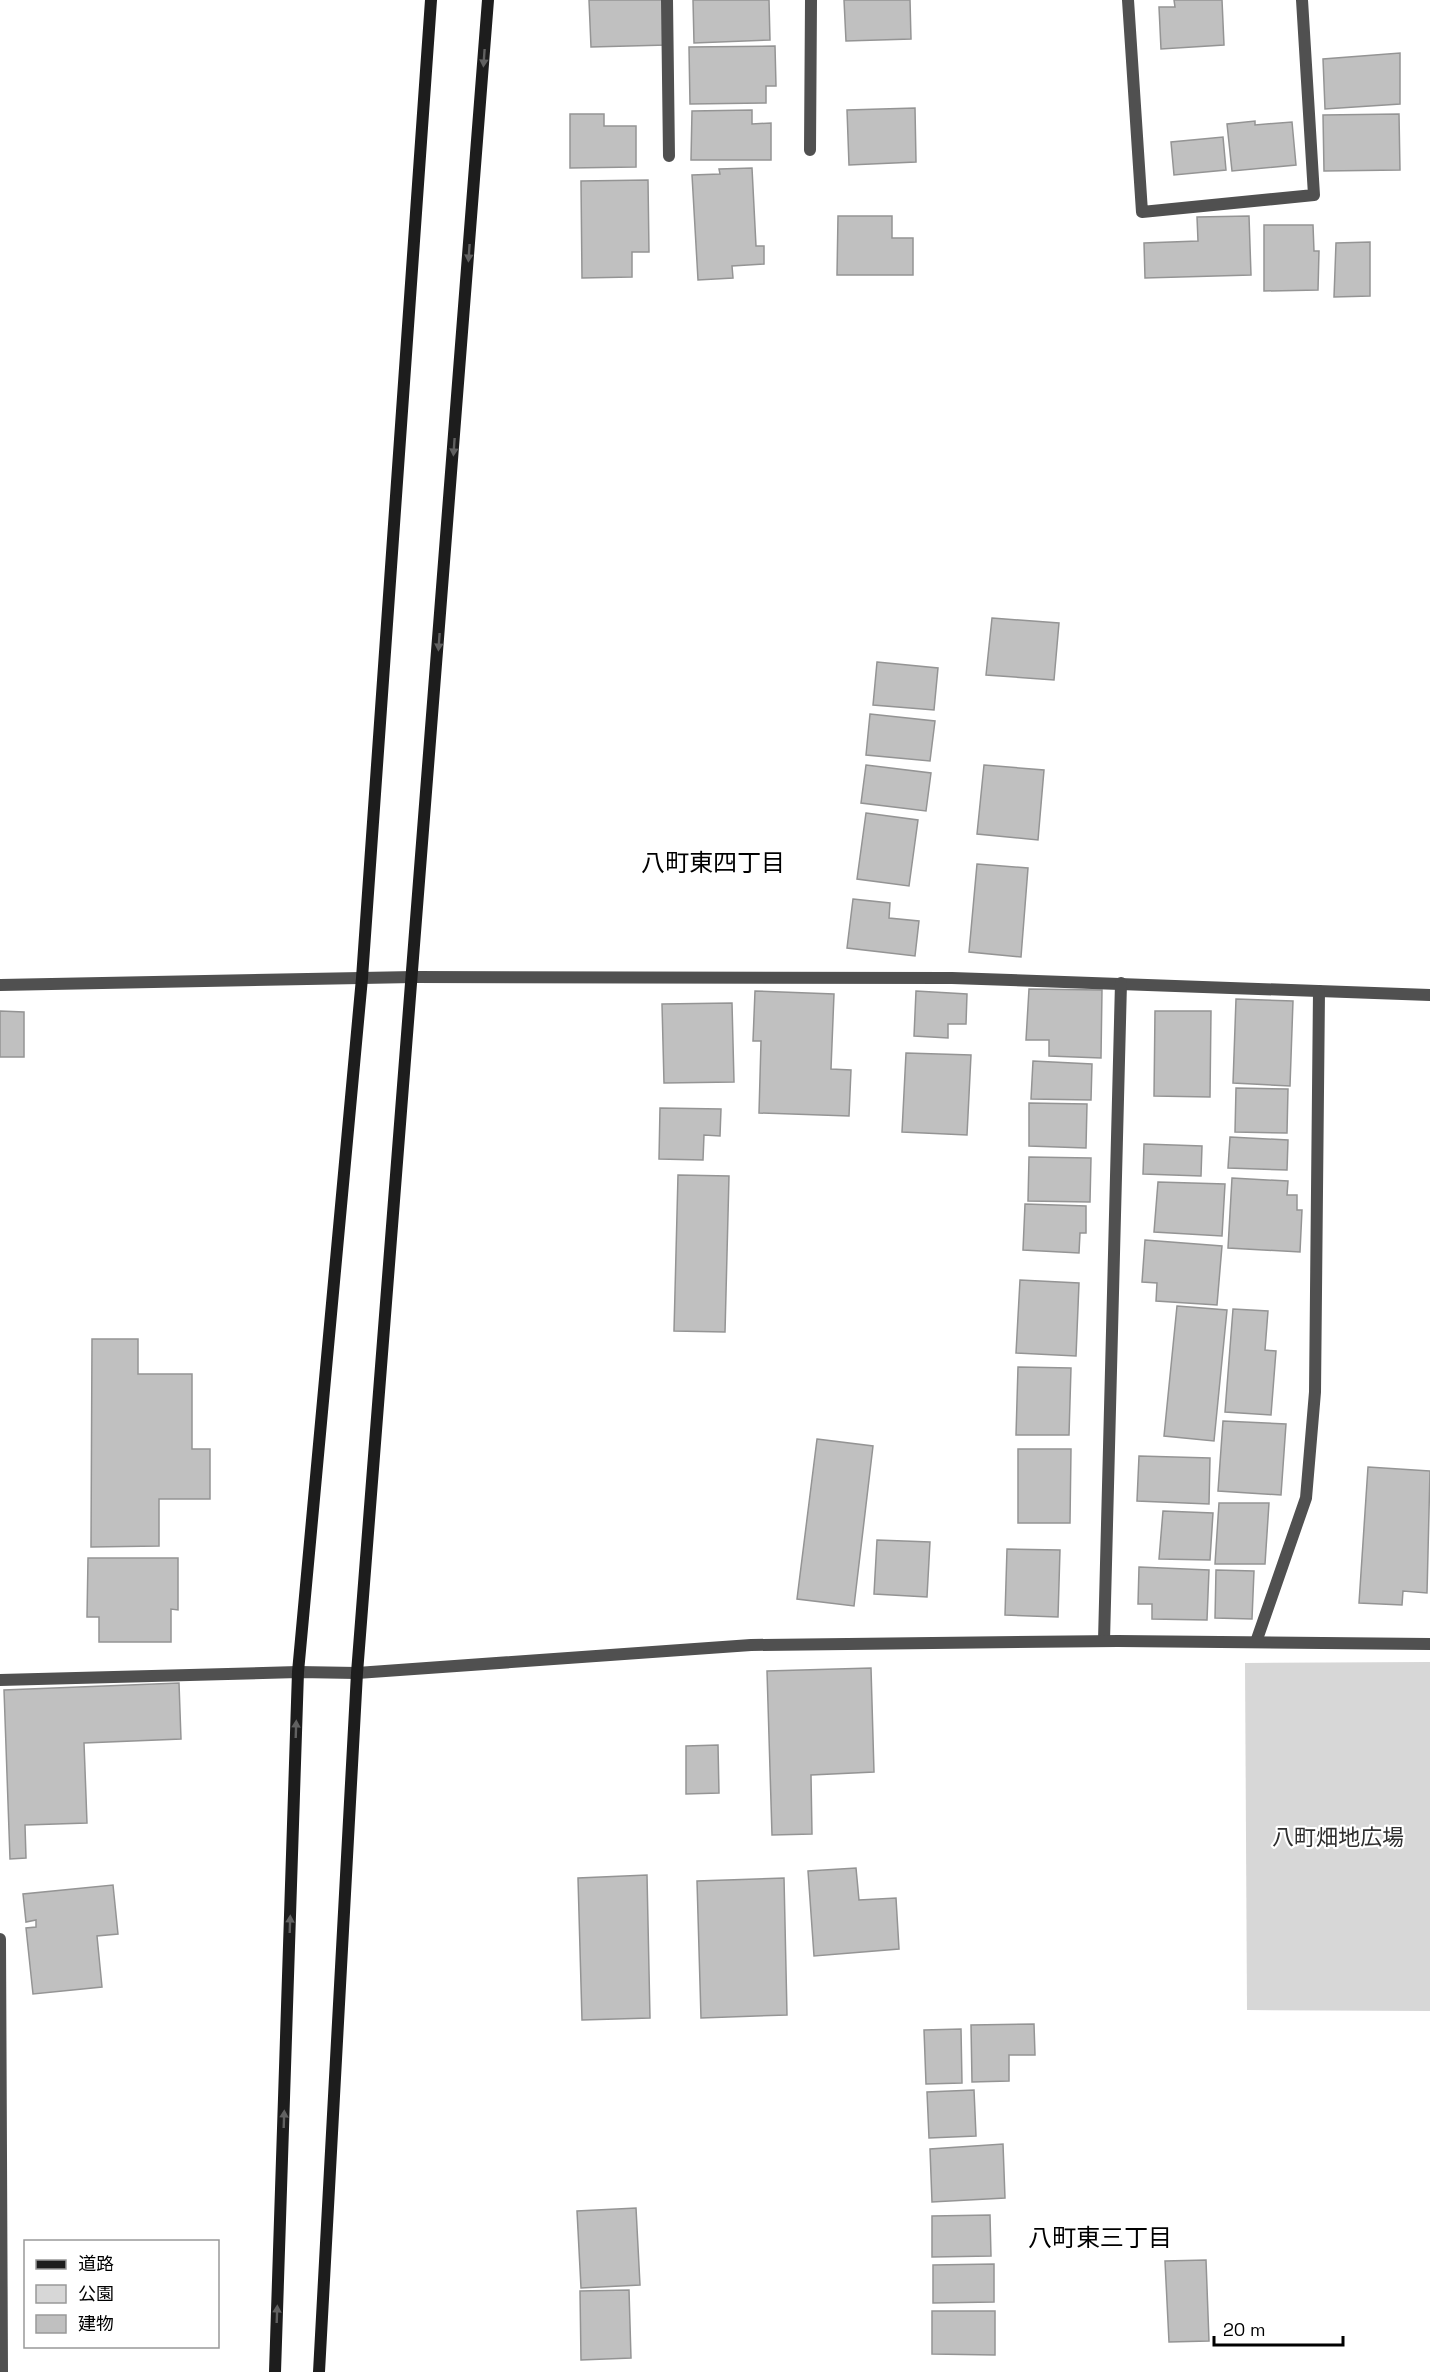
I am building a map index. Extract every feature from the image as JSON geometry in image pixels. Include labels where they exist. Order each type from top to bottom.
[{"type":"street","points":[[276,2372],[298,1672],[362,978],[431,0]]},
{"type":"street","points":[[319,2372],[357,1673],[414,977],[488,0]]},
{"type":"street","points":[[667,0],[669,156]]},
{"type":"street","points":[[810,150],[811,0]]},
{"type":"street","points":[[1128,0],[1142,212],[1314,195],[1302,0]]},
{"type":"street","points":[[0,985],[414,977],[952,978],[1430,995]]},
{"type":"street","points":[[1104,1641],[1121,983]]},
{"type":"street","points":[[1256,1642],[1306,1498],[1315,1392],[1319,991]]},
{"type":"street","points":[[0,1680],[298,1672],[357,1673],[751,1645],[1104,1641],[1430,1644]]},
{"type":"street","points":[[0,1939],[2,2372]]},
{"type":"green space","name":"八町畑地広場","points":[[1430,1662],[1430,2011],[1247,2010],[1245,1663]]},
{"type":"building","points":[[589,0],[665,0],[667,45],[591,47]]},
{"type":"building","points":[[693,0],[769,0],[770,40],[694,43]]},
{"type":"building","points":[[844,0],[910,0],[911,39],[846,41]]},
{"type":"building","points":[[1174,0],[1222,0],[1224,45],[1161,49],[1159,7],[1175,7]]},
{"type":"building","points":[[775,46],[776,86],[766,86],[766,103],[690,104],[689,47]]},
{"type":"building","points":[[1400,53],[1400,104],[1325,109],[1323,59]]},
{"type":"building","points":[[915,108],[916,162],[849,165],[847,110]]},
{"type":"building","points":[[752,110],[752,124],[771,123],[771,160],[691,160],[692,111]]},
{"type":"building","points":[[570,114],[604,114],[604,126],[636,126],[636,167],[570,168]]},
{"type":"building","points":[[1399,114],[1400,170],[1324,171],[1323,115]]},
{"type":"building","points":[[1255,121],[1255,125],[1292,122],[1296,165],[1232,171],[1227,124]]},
{"type":"building","points":[[1223,137],[1226,170],[1174,175],[1171,142]]},
{"type":"building","points":[[752,168],[756,246],[764,246],[764,264],[732,266],[733,278],[698,280],[692,175],[720,174],[719,169]]},
{"type":"building","points":[[648,180],[649,252],[632,252],[632,277],[582,278],[581,181]]},
{"type":"building","points":[[838,216],[892,216],[892,238],[913,238],[913,275],[837,275]]},
{"type":"building","points":[[1249,216],[1251,275],[1145,278],[1144,243],[1198,241],[1197,217]]},
{"type":"building","points":[[1264,225],[1313,225],[1314,251],[1319,251],[1318,290],[1264,291]]},
{"type":"building","points":[[1370,242],[1370,296],[1334,297],[1336,243]]},
{"type":"building","points":[[992,618],[1059,623],[1054,680],[986,675]]},
{"type":"building","points":[[877,662],[938,668],[934,710],[873,705]]},
{"type":"building","points":[[870,714],[935,721],[930,761],[866,755]]},
{"type":"building","points":[[866,765],[931,773],[926,811],[861,803]]},
{"type":"building","points":[[984,765],[1044,770],[1038,840],[977,834]]},
{"type":"building","points":[[866,813],[918,820],[909,886],[857,879]]},
{"type":"building","points":[[977,864],[1028,868],[1021,957],[969,952]]},
{"type":"building","points":[[853,899],[890,903],[889,918],[919,921],[915,956],[847,948]]},
{"type":"building","points":[[1029,989],[1102,990],[1101,1058],[1049,1056],[1049,1040],[1026,1040]]},
{"type":"building","points":[[755,991],[834,994],[831,1069],[851,1070],[849,1116],[759,1113],[761,1041],[753,1041]]},
{"type":"building","points":[[916,991],[967,994],[966,1024],[948,1024],[948,1038],[914,1036]]},
{"type":"building","points":[[1236,999],[1293,1001],[1290,1086],[1233,1083]]},
{"type":"building","points":[[732,1003],[734,1082],[664,1083],[662,1004]]},
{"type":"building","points":[[0,1011],[24,1012],[24,1057],[0,1057]]},
{"type":"building","points":[[1155,1011],[1211,1011],[1210,1097],[1154,1096]]},
{"type":"building","points":[[906,1053],[971,1055],[967,1135],[902,1132]]},
{"type":"building","points":[[1033,1061],[1092,1064],[1091,1100],[1031,1099]]},
{"type":"building","points":[[1236,1088],[1288,1089],[1287,1133],[1235,1132]]},
{"type":"building","points":[[1029,1103],[1087,1104],[1086,1148],[1029,1146]]},
{"type":"building","points":[[660,1108],[721,1109],[720,1136],[704,1135],[703,1160],[659,1159]]},
{"type":"building","points":[[1230,1137],[1288,1140],[1287,1170],[1228,1168]]},
{"type":"building","points":[[1144,1144],[1202,1146],[1201,1176],[1143,1174]]},
{"type":"building","points":[[1029,1157],[1091,1158],[1090,1202],[1028,1201]]},
{"type":"building","points":[[678,1175],[729,1176],[725,1332],[674,1331]]},
{"type":"building","points":[[1232,1178],[1288,1181],[1287,1195],[1297,1195],[1297,1210],[1302,1210],[1300,1252],[1228,1248]]},
{"type":"building","points":[[1158,1182],[1225,1184],[1222,1236],[1154,1232]]},
{"type":"building","points":[[1025,1204],[1086,1206],[1086,1233],[1080,1233],[1079,1253],[1023,1250]]},
{"type":"building","points":[[1145,1240],[1222,1246],[1217,1305],[1156,1301],[1157,1283],[1142,1282]]},
{"type":"building","points":[[1020,1280],[1079,1283],[1076,1356],[1016,1353]]},
{"type":"building","points":[[1177,1306],[1227,1310],[1214,1441],[1164,1436]]},
{"type":"building","points":[[1233,1309],[1268,1311],[1265,1350],[1276,1351],[1271,1415],[1225,1412]]},
{"type":"building","points":[[92,1339],[138,1339],[138,1374],[192,1374],[192,1449],[210,1449],[210,1499],[159,1499],[159,1546],[91,1547]]},
{"type":"building","points":[[1018,1367],[1071,1368],[1069,1435],[1016,1435]]},
{"type":"building","points":[[1223,1421],[1286,1424],[1281,1495],[1218,1491]]},
{"type":"building","points":[[817,1439],[873,1446],[854,1606],[797,1599]]},
{"type":"building","points":[[1018,1449],[1071,1449],[1070,1523],[1018,1523]]},
{"type":"building","points":[[1139,1456],[1210,1458],[1209,1504],[1137,1501]]},
{"type":"building","points":[[1368,1467],[1430,1471],[1427,1593],[1403,1591],[1402,1605],[1359,1603]]},
{"type":"building","points":[[1219,1503],[1269,1503],[1265,1564],[1215,1564]]},
{"type":"building","points":[[1163,1511],[1213,1513],[1210,1560],[1159,1559]]},
{"type":"building","points":[[877,1540],[930,1542],[927,1597],[874,1594]]},
{"type":"building","points":[[1007,1549],[1060,1550],[1058,1617],[1005,1615]]},
{"type":"building","points":[[88,1558],[178,1558],[178,1610],[171,1609],[171,1642],[99,1642],[99,1617],[87,1617]]},
{"type":"building","points":[[1139,1567],[1209,1570],[1207,1620],[1152,1619],[1152,1604],[1138,1604]]},
{"type":"building","points":[[1216,1570],[1254,1571],[1252,1619],[1215,1618]]},
{"type":"building","points":[[871,1668],[874,1772],[811,1775],[812,1834],[772,1835],[767,1671]]},
{"type":"building","points":[[179,1683],[181,1739],[84,1743],[87,1823],[25,1825],[26,1858],[10,1859],[4,1690]]},
{"type":"building","points":[[718,1745],[719,1793],[686,1794],[686,1746]]},
{"type":"building","points":[[856,1868],[859,1900],[896,1898],[899,1949],[814,1956],[808,1871]]},
{"type":"building","points":[[647,1875],[650,2018],[582,2020],[578,1878]]},
{"type":"building","points":[[784,1878],[787,2015],[701,2018],[697,1881]]},
{"type":"building","points":[[113,1885],[118,1934],[97,1936],[102,1987],[33,1994],[26,1928],[36,1927],[36,1920],[26,1922],[23,1894]]},
{"type":"building","points":[[1034,2024],[1035,2055],[1009,2055],[1009,2081],[972,2082],[971,2025]]},
{"type":"building","points":[[961,2029],[962,2083],[926,2084],[924,2030]]},
{"type":"building","points":[[974,2090],[976,2136],[929,2138],[927,2092]]},
{"type":"building","points":[[1003,2144],[1005,2198],[932,2202],[930,2149]]},
{"type":"building","points":[[636,2208],[640,2285],[581,2288],[577,2211]]},
{"type":"building","points":[[990,2215],[991,2256],[932,2257],[932,2216]]},
{"type":"building","points":[[1206,2260],[1209,2341],[1169,2342],[1165,2261]]},
{"type":"building","points":[[994,2264],[994,2302],[933,2303],[933,2265]]},
{"type":"building","points":[[629,2290],[631,2358],[581,2360],[580,2291]]},
{"type":"building","points":[[932,2311],[995,2311],[995,2355],[932,2354]]},
{"type":"district","name":"八町東四丁目","points":[[713,863]]},
{"type":"district","name":"八町東三丁目","points":[[1100,2238]]}]
